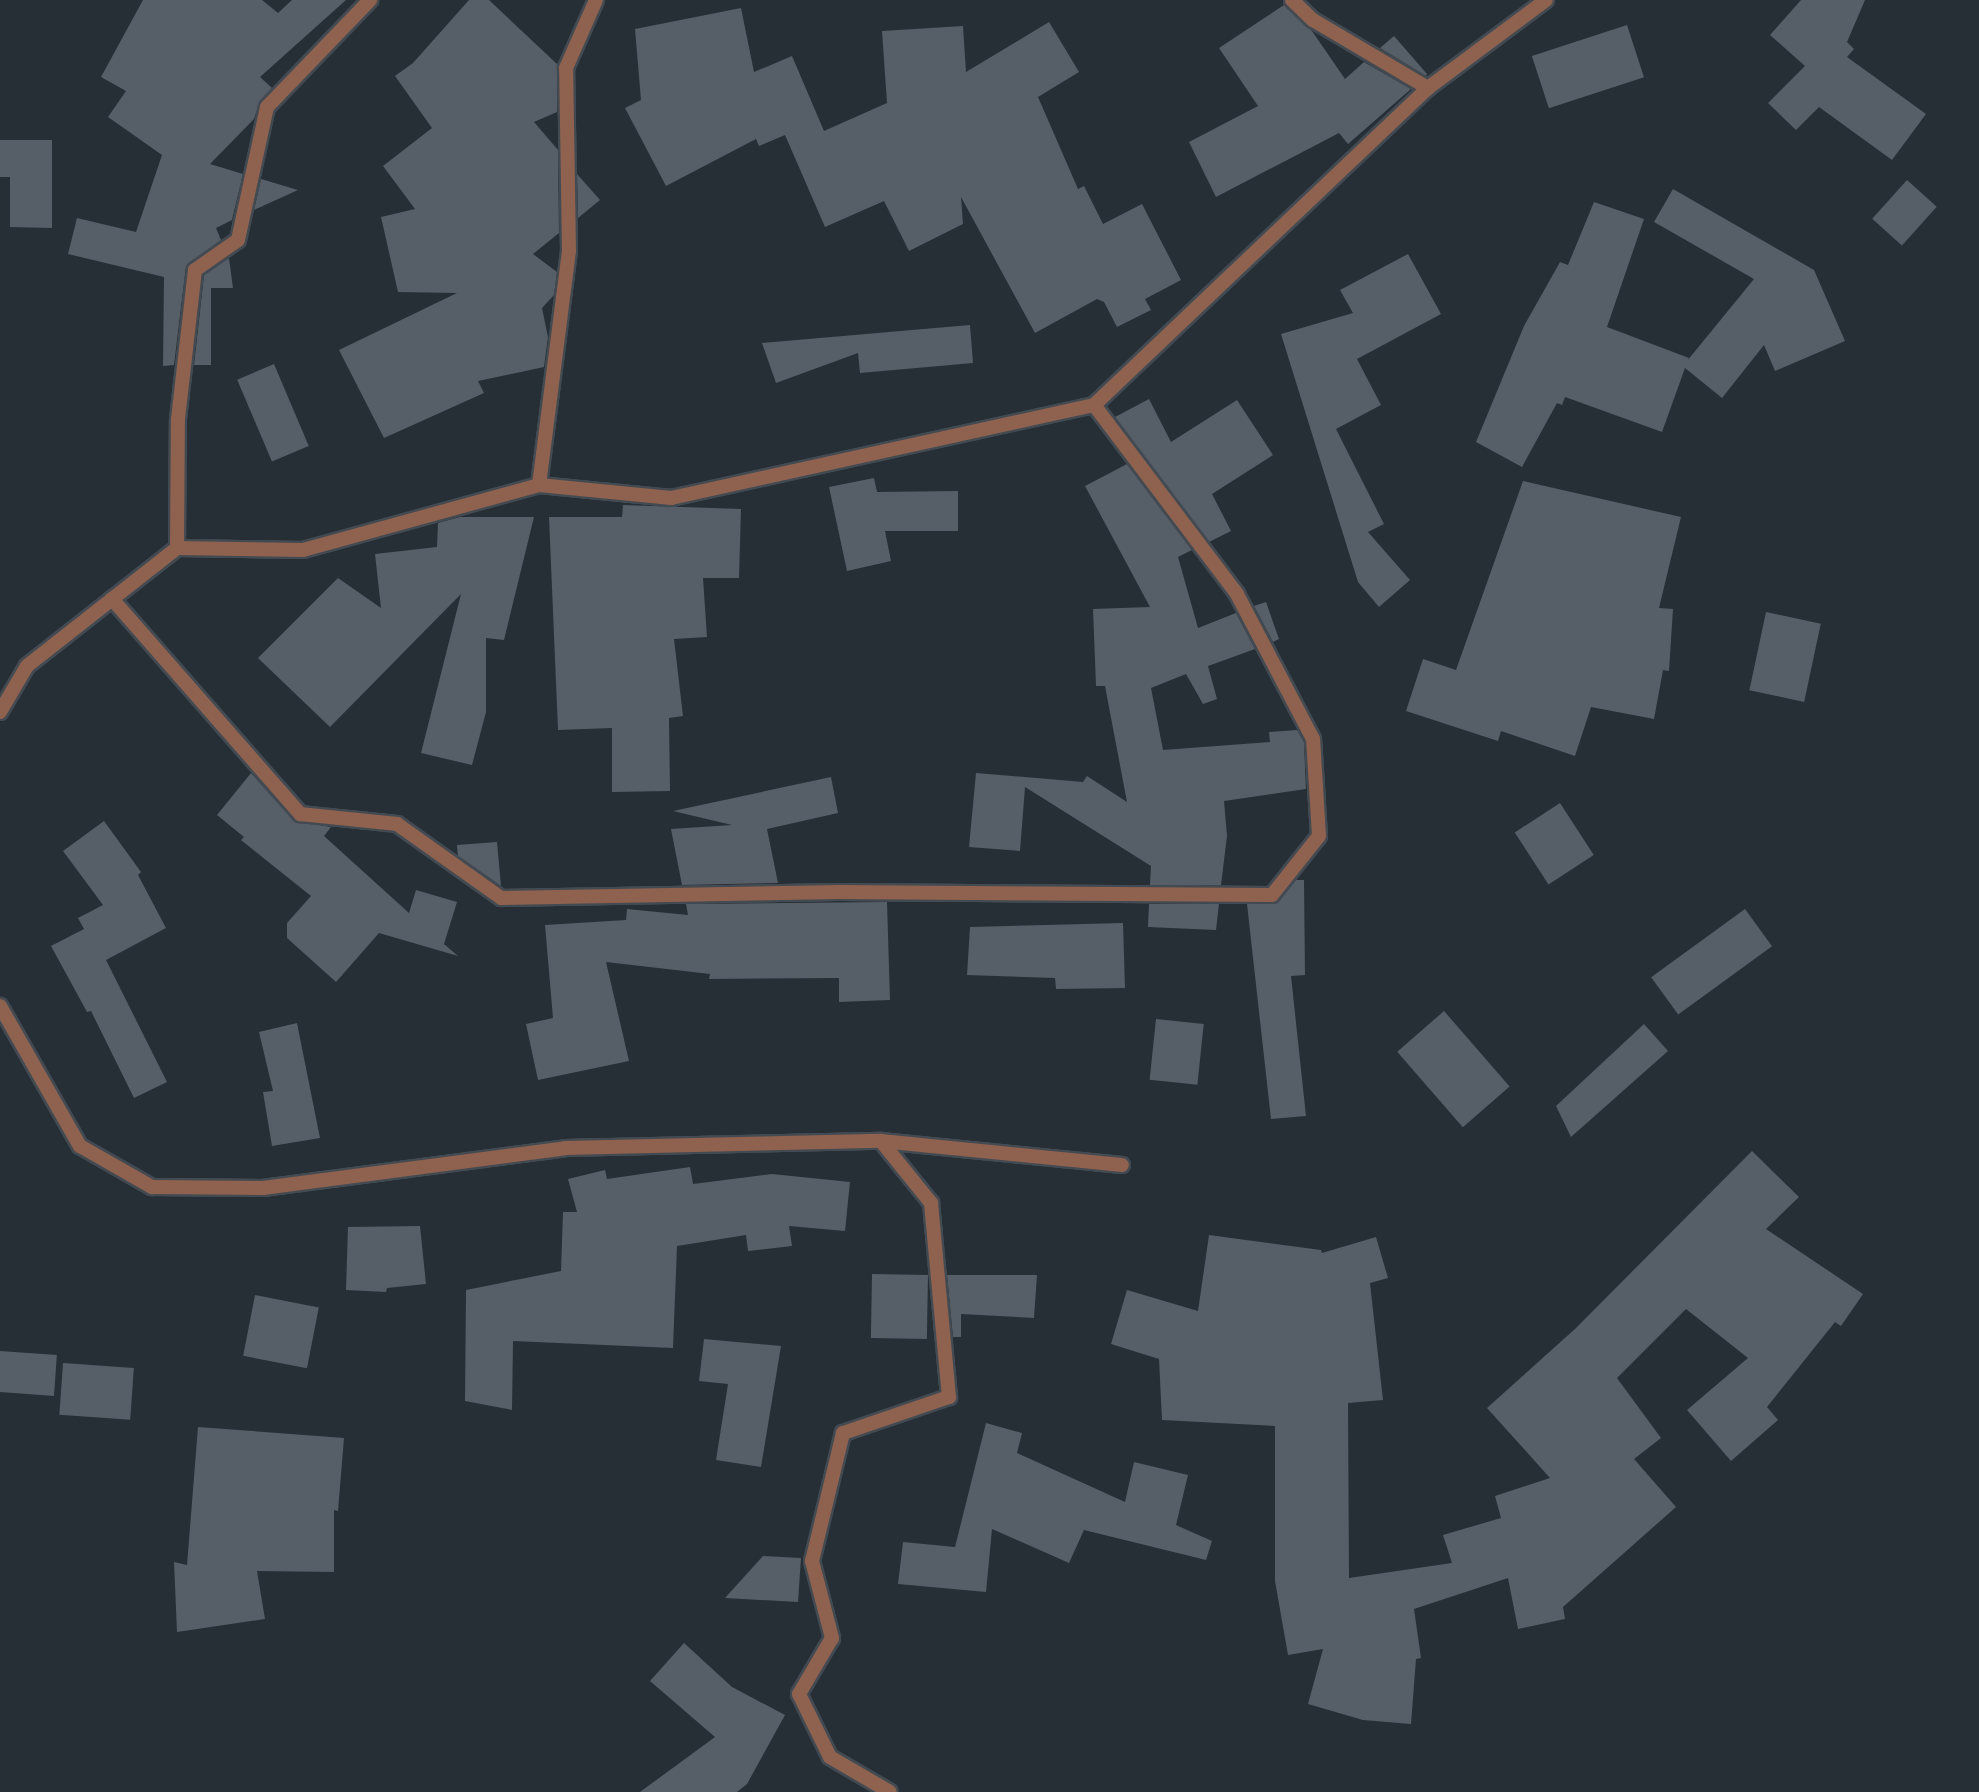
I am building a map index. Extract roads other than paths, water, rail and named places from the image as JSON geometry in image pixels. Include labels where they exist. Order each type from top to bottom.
[{"type":"street","points":[[177,548],[178,419],[195,270],[238,240],[267,107],[370,0]]},
{"type":"street","points":[[538,485],[569,251],[566,68],[596,0]]},
{"type":"street","points":[[1293,0],[1313,20],[1428,88]]},
{"type":"street","points":[[0,712],[27,667],[177,548],[303,550],[538,485],[671,498],[1094,405],[1428,88],[1546,0]]},
{"type":"street","points":[[112,599],[300,814],[397,824],[501,898],[838,892],[1272,895],[1320,836],[1313,739],[1237,594],[1094,405]]},
{"type":"street","points":[[0,1006],[80,1146],[152,1187],[263,1188],[565,1148],[881,1141],[1122,1165]]},
{"type":"street","points":[[881,1141],[930,1203],[949,1397],[843,1433],[812,1561],[832,1638],[799,1694],[830,1757],[890,1792]]}]
